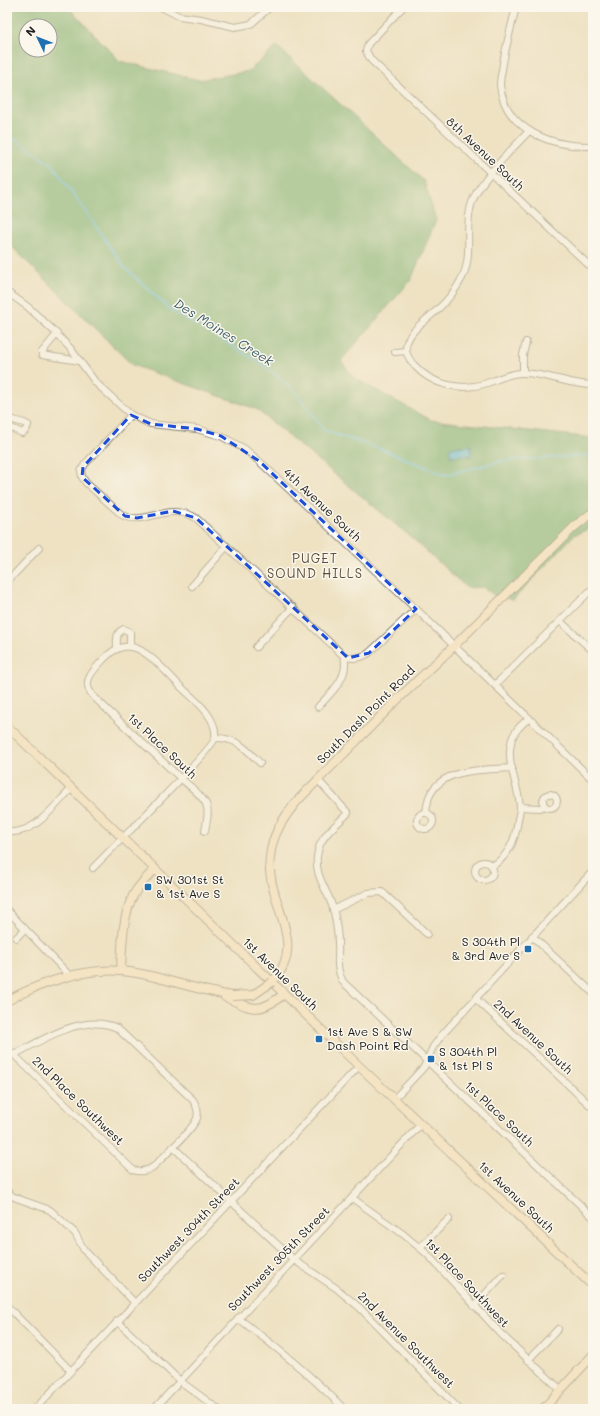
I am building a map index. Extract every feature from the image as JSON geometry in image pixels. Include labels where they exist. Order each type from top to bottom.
[{"type":"main road","name":"South Dash Point Road","points":[[213,992],[232,996],[253,995],[272,982],[287,960],[288,952],[286,929],[271,884],[270,857],[278,829],[287,814],[318,780],[397,700],[454,646],[574,527],[593,512]]},
{"type":"main road","name":"1st Avenue South","points":[[7,726],[154,870],[359,1066],[593,1286]]},
{"type":"main road","points":[[121,970],[122,941],[127,914],[134,894],[154,870]]},
{"type":"main road","points":[[7,1001],[37,987],[70,976],[93,972],[121,970],[213,992],[258,1009],[272,1003],[284,994]]},
{"type":"main road","points":[[543,1409],[593,1355]]},
{"type":"street","points":[[161,7],[186,18],[201,19],[228,27],[247,26],[259,18],[270,7]]},
{"type":"street","name":"8th Avenue South","points":[[403,7],[370,41],[366,48],[369,58],[378,69],[593,269]]},
{"type":"street","points":[[516,7],[504,55],[500,83],[503,97],[510,112],[518,122],[529,131],[540,137],[556,142],[593,146]]},
{"type":"street","points":[[529,131],[481,184],[474,194],[467,229],[469,256],[463,277],[445,302],[412,333],[407,342],[406,351],[410,360],[422,373],[441,384],[450,386],[472,386],[483,384],[507,375],[523,373],[593,385]]},
{"type":"street","name":"4th Avenue South","points":[[7,292],[28,308],[57,334],[103,390],[121,404],[131,415],[159,426],[197,429],[233,442],[245,449],[416,609],[593,780]]},
{"type":"street","points":[[57,334],[42,354],[80,361]]},
{"type":"street","points":[[523,373],[523,355],[526,342]]},
{"type":"street","points":[[395,352],[406,351]]},
{"type":"street","points":[[131,415],[83,467],[81,474],[89,486],[115,510],[125,516],[137,518],[172,511],[186,513],[200,522],[227,546],[344,656],[353,659],[363,657],[369,653],[416,609]]},
{"type":"street","points":[[7,418],[24,422],[28,425],[26,430],[22,433],[7,426]]},
{"type":"street","points":[[192,586],[227,546]]},
{"type":"street","points":[[7,582],[39,548]]},
{"type":"street","points":[[495,685],[593,588]]},
{"type":"street","points":[[256,646],[293,607]]},
{"type":"street","points":[[560,621],[593,651]]},
{"type":"street","points":[[93,868],[211,746],[215,738],[214,726],[203,708],[148,656],[139,650],[128,646],[117,649],[117,635],[124,629],[130,632],[128,646]]},
{"type":"street","name":"1st Place South","points":[[117,649],[111,653],[92,673],[87,683],[89,689],[93,696],[206,804],[208,813],[205,831]]},
{"type":"street","points":[[318,707],[343,675],[345,667],[344,656]]},
{"type":"street","points":[[492,866],[499,861],[512,844],[516,833],[520,807],[510,750],[512,738],[518,729],[529,718]]},
{"type":"street","points":[[215,738],[226,738],[236,742],[260,763]]},
{"type":"street","points":[[426,813],[431,792],[446,778],[461,773],[512,768]]},
{"type":"street","name":"1st Place South","points":[[318,780],[348,813],[324,838],[318,848],[316,861],[317,872],[333,910],[338,943],[338,973],[343,982],[593,1217]]},
{"type":"street","points":[[7,832],[23,831],[34,825],[71,788]]},
{"type":"street","points":[[520,807],[540,808],[545,806]]},
{"type":"street","points":[[394,1099],[424,1067],[431,1051],[441,1036],[593,871]]},
{"type":"street","points":[[588,877],[593,882]]},
{"type":"street","points":[[333,910],[368,894],[382,892],[427,934]]},
{"type":"street","points":[[7,910],[70,976]]},
{"type":"street","points":[[16,938],[25,929]]},
{"type":"street","points":[[532,936],[593,993]]},
{"type":"street","name":"2nd Avenue South","points":[[476,999],[593,1108]]},
{"type":"street","points":[[14,1055],[50,1035],[81,1025],[104,1024],[117,1028],[193,1100],[197,1106],[198,1113],[196,1122],[173,1147]]},
{"type":"street","name":"2nd Place Southwest","points":[[7,1048],[133,1170],[142,1172],[153,1167],[173,1147]]},
{"type":"street","name":"Southwest 304th Street","points":[[35,1409],[359,1066]]},
{"type":"street","name":"Southwest 305th Street","points":[[154,1409],[421,1124]]},
{"type":"street","name":"2nd Avenue Southwest","points":[[173,1147],[294,1260],[336,1288],[360,1308],[459,1409]]},
{"type":"street","points":[[7,1191],[12,1196],[50,1210],[75,1233],[84,1250],[135,1303]]},
{"type":"street","name":"1st Place Southwest","points":[[352,1198],[420,1247],[434,1260],[474,1306],[511,1344],[561,1390]]},
{"type":"street","points":[[420,1247],[449,1219]]},
{"type":"street","points":[[474,1306],[503,1275]]},
{"type":"street","points":[[7,1306],[71,1371]]},
{"type":"street","points":[[238,1318],[302,1368],[344,1409]]},
{"type":"street","points":[[117,1321],[180,1381],[218,1409]]},
{"type":"street","points":[[528,1360],[558,1329]]},
{"type":"highlighted area","points":[[131,415],[151,424],[197,429],[221,436],[259,461],[416,609],[369,653],[348,658],[196,518],[173,511],[137,518],[125,516],[82,477],[83,467]]},
{"type":"green space","points":[[7,7],[68,7],[120,61],[199,80],[249,71],[277,46],[424,181],[436,220],[411,280],[341,361],[354,378],[431,420],[593,438],[593,527],[574,535],[513,600],[494,595],[483,587],[467,588],[412,538],[256,409],[132,365],[7,242]]},
{"type":"water","points":[[471,444],[471,456],[450,456],[450,447],[469,446]]},
{"type":"waterway","name":"Des Moines Creek","points":[[7,134],[52,164],[125,268],[173,312],[262,364],[296,392],[325,431],[384,450],[445,475],[502,461],[593,455]]},
{"type":"place","name":"SW 301st St & 1st Ave S","points":[[148,887]]},
{"type":"place","name":"S 304th Pl & 3rd Ave S","points":[[528,949]]},
{"type":"place","name":"1st Ave S & SW Dash Point Rd","points":[[319,1039]]},
{"type":"place","name":"S 304th Pl & 1st Pl S","points":[[431,1059]]},
{"type":"district","name":"PUGET SOUND HILLS","points":[[315,566]]}]
